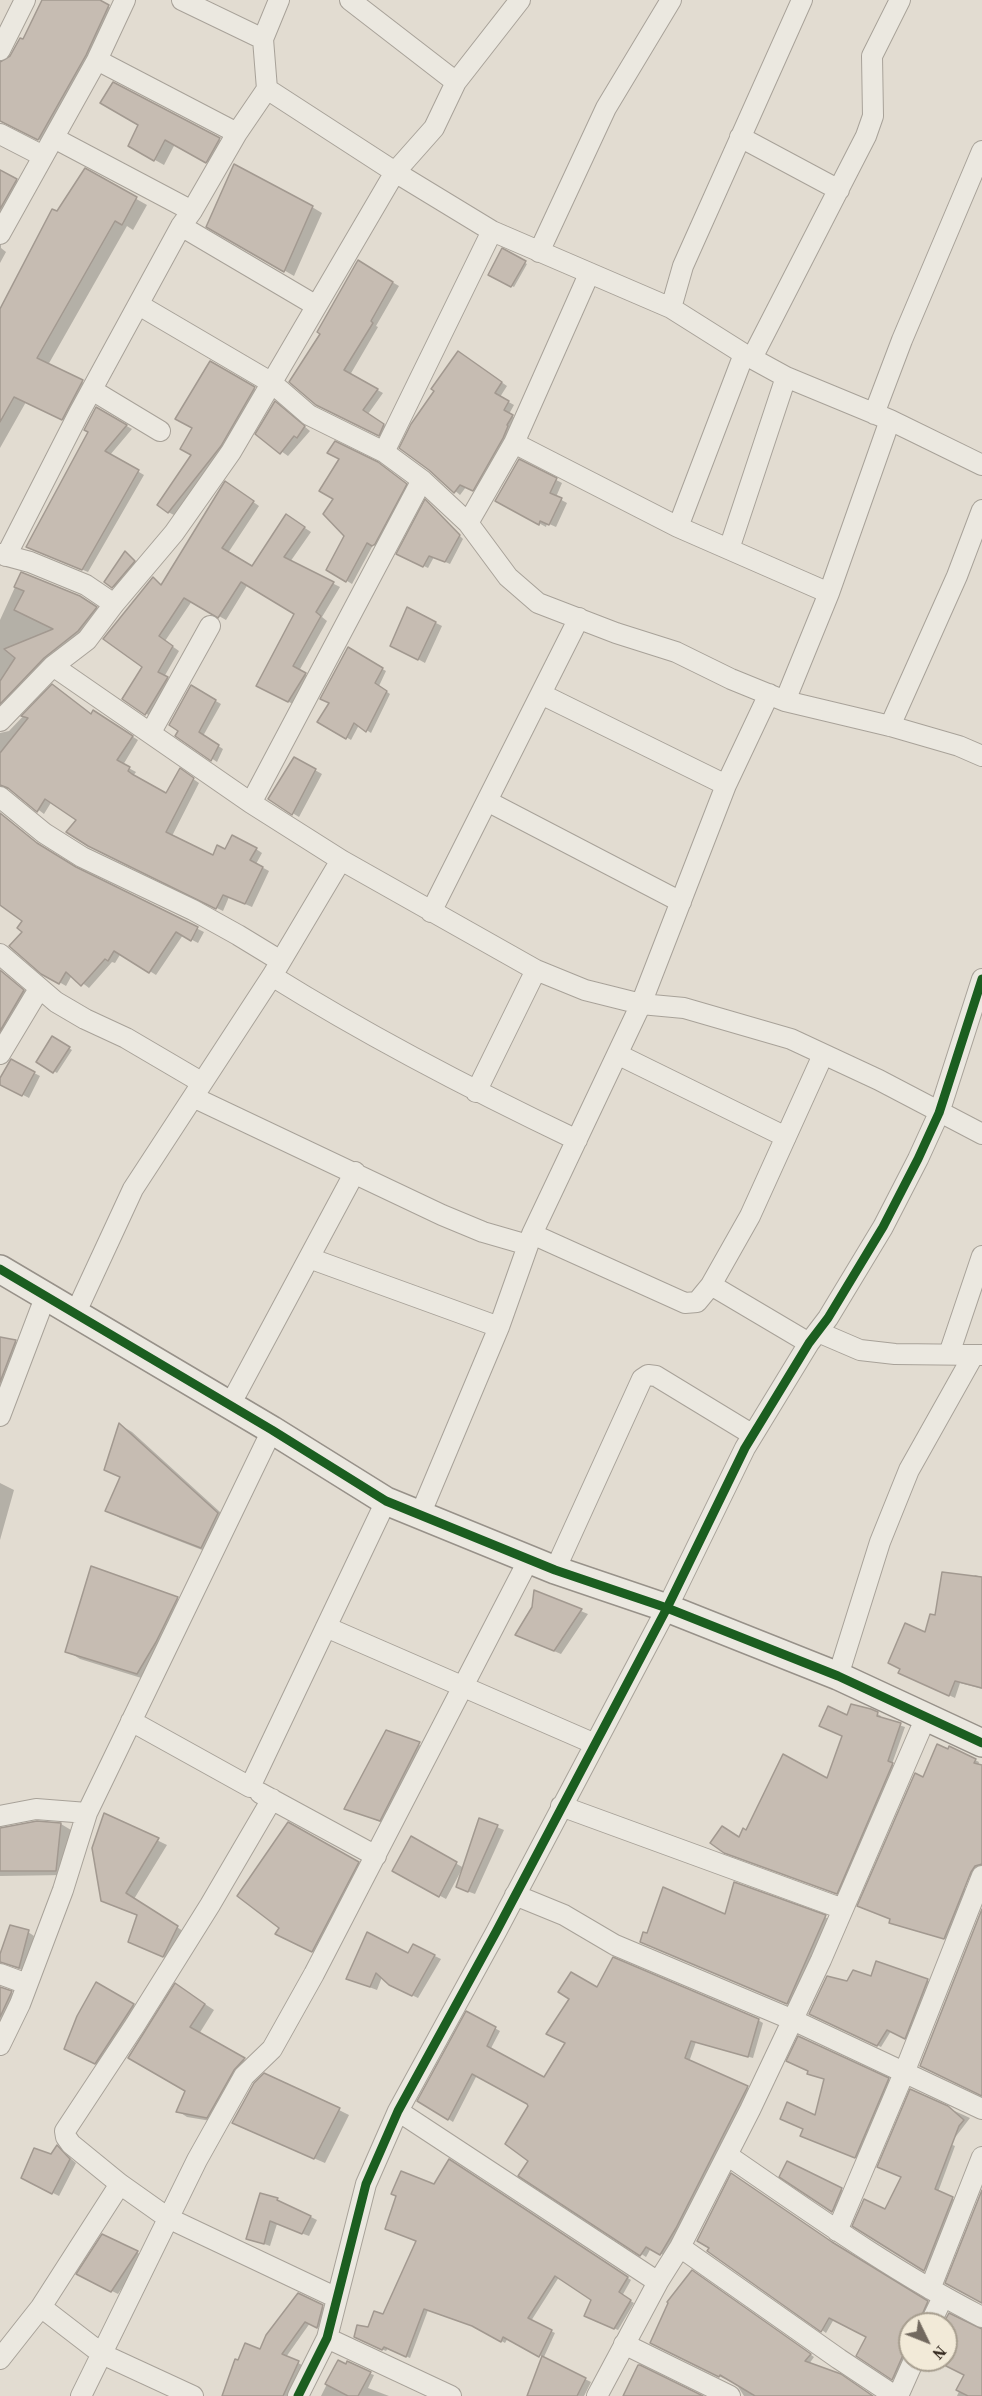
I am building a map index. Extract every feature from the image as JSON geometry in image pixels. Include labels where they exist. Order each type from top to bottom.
[{"type":"street","points":[[0,50],[25,0]]},
{"type":"street","points":[[0,234],[97,60],[124,0]]},
{"type":"street","points":[[182,0],[263,39]]},
{"type":"street","points":[[114,604],[86,585],[30,562],[3,555],[187,219],[237,133],[267,89],[263,39],[279,0]]},
{"type":"street","points":[[350,0],[456,82]]},
{"type":"street","points":[[0,721],[53,666],[87,640],[174,533],[231,452],[315,305],[395,172],[434,128],[456,82],[520,0]]},
{"type":"street","points":[[539,252],[606,108],[671,0]]},
{"type":"street","points":[[671,308],[682,266],[802,0]]},
{"type":"street","points":[[678,526],[748,356],[866,136],[873,116],[872,56],[900,0]]},
{"type":"street","points":[[97,60],[237,133]]},
{"type":"street","points":[[267,89],[395,172],[492,231],[671,308],[748,356],[786,376],[882,417],[982,465]]},
{"type":"street","points":[[0,134],[43,156]]},
{"type":"street","points":[[740,137],[839,190]]},
{"type":"street","points":[[54,138],[187,219],[315,305]]},
{"type":"street","points":[[420,1515],[499,1327],[530,1239],[619,1055],[641,1004],[726,785],[777,698],[829,593],[882,417],[902,340],[982,152]]},
{"type":"street","points":[[384,452],[492,231]]},
{"type":"street","points":[[468,523],[514,443],[589,274]]},
{"type":"street","points":[[140,304],[272,383],[309,415],[384,452],[422,480],[468,523],[508,578],[538,603],[615,633],[676,652],[777,698],[890,726],[959,746],[982,756]]},
{"type":"street","points":[[729,549],[786,376]]},
{"type":"street","points":[[92,390],[160,431]]},
{"type":"street","points":[[514,443],[678,526],[829,593]]},
{"type":"street","points":[[251,803],[422,480]]},
{"type":"street","points":[[890,726],[957,576],[982,510]]},
{"type":"street","points":[[431,912],[579,618]]},
{"type":"street","points":[[151,732],[210,626]]},
{"type":"street","points":[[53,666],[251,803],[341,860],[536,970],[585,990],[641,1004],[684,1008],[791,1039],[896,1089],[982,1134]]},
{"type":"street","points":[[541,694],[726,785]]},
{"type":"street","points":[[0,797],[44,833],[82,857],[238,934],[275,968],[348,1023],[476,1092],[577,1140]]},
{"type":"street","points":[[487,801],[681,902]]},
{"type":"street","points":[[76,1312],[133,1189],[275,968],[341,860]]},
{"type":"street","points":[[0,954],[39,989],[85,1019],[126,1038],[234,1118],[473,1228],[530,1239],[685,1303],[697,1302],[707,1293],[750,1216],[823,1054]]},
{"type":"street","points":[[476,1092],[536,970]]},
{"type":"street","points":[[298,2396],[327,2338],[366,2184],[398,2111],[667,1608],[753,1435],[883,1227],[939,1113],[982,979]]},
{"type":"street","points":[[0,1054],[39,989]]},
{"type":"street","points":[[619,1055],[786,1137]]},
{"type":"street","points":[[230,1405],[355,1172]]},
{"type":"street","points":[[949,1354],[982,1256]]},
{"type":"street","points":[[309,1258],[499,1327]]},
{"type":"street","points":[[0,1269],[76,1312],[386,1501],[529,1560],[667,1608],[838,1676],[982,1743]]},
{"type":"street","points":[[711,1285],[813,1337],[860,1350],[895,1354],[978,1355],[909,1470],[880,1542],[838,1676]]},
{"type":"street","points":[[0,1416],[46,1295]]},
{"type":"street","points":[[555,1570],[642,1379],[648,1375],[656,1376],[753,1435]]},
{"type":"street","points":[[0,2045],[20,2004],[63,1890],[87,1813],[272,1430]]},
{"type":"street","points":[[250,1787],[386,1501]]},
{"type":"street","points":[[81,2396],[197,2160],[244,2076],[272,2049],[314,1974],[529,1560]]},
{"type":"street","points":[[326,1627],[595,1744]]},
{"type":"street","points":[[597,2396],[658,2282],[680,2247],[793,2020],[926,1717]]},
{"type":"street","points":[[131,1721],[376,1856]]},
{"type":"street","points":[[272,1799],[210,1905],[65,2131],[66,2138],[71,2144],[120,2184],[168,2218],[337,2298]]},
{"type":"street","points":[[561,1806],[843,1909]]},
{"type":"street","points":[[0,1816],[36,1809],[87,1813]]},
{"type":"street","points":[[837,2231],[904,2073],[982,1876]]},
{"type":"street","points":[[515,1895],[564,1915],[615,1945],[793,2020],[982,2109]]},
{"type":"street","points":[[0,1974],[27,1984]]},
{"type":"street","points":[[398,2111],[658,2282]]},
{"type":"street","points":[[727,2155],[837,2231],[936,2293],[982,2317]]},
{"type":"street","points":[[932,2312],[936,2293],[982,2157]]},
{"type":"street","points":[[0,2359],[41,2307],[120,2184]]},
{"type":"street","points":[[680,2247],[821,2347],[896,2396],[908,2372]]},
{"type":"street","points":[[41,2307],[102,2355],[193,2396]]},
{"type":"street","points":[[327,2338],[451,2396]]},
{"type":"street","points":[[624,2344],[730,2396]]},
{"type":"building","points":[[42,0],[100,0],[109,5],[86,55],[38,140],[0,121],[0,62],[10,56],[20,38],[23,39]]},
{"type":"building","points":[[113,82],[220,138],[206,163],[165,140],[154,161],[128,146],[138,125],[100,103]]},
{"type":"building","points":[[234,164],[313,206],[284,272],[206,227]]},
{"type":"building","points":[[85,168],[137,197],[122,225],[115,221],[37,358],[83,380],[62,420],[14,397],[0,422],[0,309],[52,209],[57,211]]},
{"type":"building","points":[[0,170],[17,179],[0,209]]},
{"type":"building","points":[[502,248],[526,261],[511,287],[488,275]]},
{"type":"building","points":[[358,260],[393,282],[371,321],[373,323],[344,370],[378,389],[363,410],[384,424],[379,436],[316,405],[289,382],[320,334],[317,332]]},
{"type":"building","points":[[458,351],[502,382],[495,393],[509,401],[504,410],[513,415],[503,438],[473,491],[460,485],[454,493],[429,470],[399,448],[411,424],[434,391],[431,389]]},
{"type":"building","points":[[210,361],[255,387],[221,446],[168,513],[157,505],[191,455],[180,449],[192,428],[175,419]]},
{"type":"building","points":[[275,401],[305,426],[297,438],[294,436],[280,454],[255,434]]},
{"type":"building","points":[[96,407],[127,425],[105,451],[139,470],[82,570],[26,547],[88,432],[84,430]]},
{"type":"building","points":[[335,441],[378,462],[407,484],[375,544],[372,546],[367,543],[346,582],[326,570],[344,536],[323,514],[333,499],[319,491],[339,459],[327,453]]},
{"type":"building","points":[[519,459],[557,478],[550,493],[562,498],[549,525],[540,521],[539,525],[495,501]]},
{"type":"building","points":[[225,481],[254,501],[222,548],[252,566],[286,514],[305,527],[284,557],[334,582],[316,612],[321,616],[293,666],[306,673],[288,702],[256,686],[294,614],[241,582],[218,618],[184,598],[159,636],[173,646],[158,672],[168,677],[145,715],[122,699],[142,667],[103,639],[153,577],[161,585]]},
{"type":"building","points":[[425,499],[460,535],[445,562],[429,556],[423,567],[396,554]]},
{"type":"building","points":[[125,551],[135,561],[112,588],[104,582]]},
{"type":"building","points":[[21,572],[80,596],[97,607],[78,631],[44,658],[0,704],[0,681],[15,658],[4,649],[53,629],[14,610],[24,591],[14,587]]},
{"type":"building","points":[[407,607],[436,622],[418,660],[390,646]]},
{"type":"building","points":[[348,647],[383,668],[375,683],[387,691],[366,732],[354,723],[346,739],[317,722],[329,703],[320,699]]},
{"type":"building","points":[[52,684],[91,714],[93,710],[133,736],[117,760],[130,767],[128,771],[132,774],[166,793],[180,768],[194,778],[166,832],[213,855],[217,845],[225,849],[232,835],[257,848],[250,860],[263,867],[245,904],[223,895],[216,909],[88,846],[66,832],[76,820],[45,799],[37,812],[8,788],[0,785],[0,753],[28,718],[21,716]]},
{"type":"building","points":[[191,685],[216,700],[199,732],[219,745],[211,761],[175,736],[178,731],[169,725]]},
{"type":"building","points":[[294,757],[316,769],[292,815],[268,799]]},
{"type":"building","points":[[0,813],[37,843],[76,867],[198,927],[191,941],[176,932],[149,973],[114,951],[108,961],[105,959],[81,986],[66,972],[59,984],[41,974],[9,946],[22,932],[17,928],[22,921],[0,905]]},
{"type":"building","points":[[0,970],[24,990],[0,1031]]},
{"type":"building","points":[[52,1036],[70,1047],[53,1073],[36,1062]]},
{"type":"building","points":[[11,1059],[35,1072],[22,1096],[0,1085],[0,1078]]},
{"type":"building","points":[[0,1337],[16,1340],[0,1382]]},
{"type":"building","points":[[119,1423],[218,1513],[201,1548],[105,1511],[120,1477],[104,1470]]},
{"type":"building","points":[[91,1566],[178,1597],[137,1674],[65,1652]]},
{"type":"building","points":[[942,1572],[982,1577],[982,1688],[955,1681],[949,1696],[898,1673],[900,1669],[888,1663],[905,1623],[925,1632],[930,1614],[935,1615]]},
{"type":"building","points":[[534,1590],[582,1609],[554,1651],[515,1635],[532,1607]]},
{"type":"building","points":[[851,1704],[871,1709],[878,1712],[877,1716],[901,1723],[888,1761],[893,1763],[837,1894],[724,1853],[710,1843],[722,1826],[739,1837],[743,1828],[746,1830],[783,1754],[827,1778],[842,1736],[819,1726],[828,1706],[847,1715]]},
{"type":"building","points":[[386,1730],[420,1742],[380,1821],[344,1809]]},
{"type":"building","points":[[937,1744],[948,1749],[949,1746],[976,1759],[974,1763],[982,1765],[982,1864],[975,1866],[971,1872],[944,1939],[889,1923],[890,1919],[857,1906],[915,1773],[923,1777]]},
{"type":"building","points":[[104,1813],[159,1838],[126,1893],[178,1926],[163,1957],[128,1942],[137,1915],[101,1901],[92,1848]]},
{"type":"building","points":[[479,1818],[498,1825],[468,1892],[456,1887]]},
{"type":"building","points":[[37,1821],[61,1823],[56,1871],[0,1871],[0,1828]]},
{"type":"building","points":[[288,1822],[359,1862],[312,1952],[275,1934],[279,1928],[237,1896]]},
{"type":"building","points":[[411,1836],[457,1862],[439,1897],[392,1871]]},
{"type":"building","points":[[734,1882],[826,1915],[787,2004],[640,1942],[643,1932],[647,1933],[663,1887],[725,1914]]},
{"type":"building","points":[[982,1909],[982,2096],[920,2066]]},
{"type":"building","points":[[10,1925],[29,1930],[19,1968],[0,1962],[0,1954]]},
{"type":"building","points":[[367,1932],[408,1953],[413,1944],[435,1955],[412,1996],[389,1985],[376,1973],[370,1987],[346,1979]]},
{"type":"building","points":[[613,1957],[759,2019],[748,2057],[691,2041],[685,2058],[748,2086],[660,2255],[646,2247],[640,2256],[518,2176],[528,2161],[505,2144],[528,2106],[527,2104],[472,2074],[448,2120],[417,2101],[466,2011],[496,2027],[487,2046],[544,2077],[565,2043],[546,2034],[569,1999],[558,1992],[571,1972],[597,1987]]},
{"type":"building","points":[[876,1961],[928,1979],[905,2039],[887,2030],[877,2046],[809,2014],[827,1976],[847,1981],[853,1970],[871,1976]]},
{"type":"building","points":[[96,1982],[134,2004],[95,2064],[64,2049],[77,2016]]},
{"type":"building","points":[[175,1983],[205,2004],[190,2027],[245,2058],[234,2070],[207,2118],[176,2112],[185,2091],[128,2058]]},
{"type":"building","points":[[0,1987],[12,1991],[0,2017]]},
{"type":"building","points":[[798,2036],[889,2078],[855,2158],[800,2136],[803,2129],[780,2119],[787,2102],[815,2115],[824,2079],[807,2074],[808,2071],[786,2061]]},
{"type":"building","points":[[264,2073],[340,2108],[314,2159],[232,2123],[254,2083]]},
{"type":"building","points":[[910,2089],[948,2106],[964,2120],[959,2126],[935,2189],[953,2197],[924,2271],[852,2226],[864,2199],[885,2209],[901,2177],[877,2167]]},
{"type":"building","points":[[57,2145],[70,2159],[52,2194],[21,2178],[34,2148],[51,2154]]},
{"type":"building","points":[[449,2159],[628,2277],[619,2292],[631,2300],[614,2329],[584,2316],[591,2300],[555,2276],[528,2318],[552,2330],[539,2357],[503,2337],[501,2342],[472,2326],[424,2309],[406,2357],[384,2347],[382,2350],[354,2337],[357,2325],[368,2327],[374,2311],[383,2314],[416,2241],[385,2229],[396,2196],[391,2194],[401,2171],[434,2184]]},
{"type":"building","points":[[787,2161],[842,2188],[832,2212],[779,2177]]},
{"type":"building","points":[[731,2173],[832,2242],[928,2301],[923,2312],[898,2312],[898,2366],[892,2380],[856,2356],[866,2337],[829,2318],[821,2332],[707,2251],[709,2248],[697,2241]]},
{"type":"building","points":[[982,2190],[982,2303],[945,2283]]},
{"type":"building","points":[[260,2193],[278,2198],[277,2200],[311,2216],[302,2234],[270,2221],[264,2244],[246,2239]]},
{"type":"building","points":[[102,2234],[138,2251],[111,2292],[76,2274]]},
{"type":"building","points":[[692,2270],[811,2354],[805,2361],[841,2374],[873,2396],[755,2396],[720,2375],[719,2377],[650,2343],[667,2302]]},
{"type":"building","points":[[298,2293],[323,2305],[317,2328],[305,2322],[282,2354],[299,2361],[283,2396],[222,2396],[235,2359],[238,2360],[245,2343],[260,2349],[266,2335]]},
{"type":"building","points":[[958,2317],[982,2329],[982,2396],[968,2396],[956,2390],[964,2375],[958,2372]]},
{"type":"building","points":[[542,2356],[586,2378],[577,2396],[527,2396]]},
{"type":"building","points":[[338,2360],[346,2364],[347,2361],[371,2372],[358,2396],[348,2396],[325,2384]]},
{"type":"building","points":[[640,2365],[703,2396],[623,2396]]},
{"type":"cycle path","points":[[298,2396],[327,2338],[366,2184],[398,2111],[496,1932],[667,1608],[745,1448],[883,1227],[939,1113],[982,979]]},
{"type":"cycle path","points":[[0,1269],[272,1430],[386,1501],[555,1570],[667,1608],[838,1676],[982,1743]]}]
